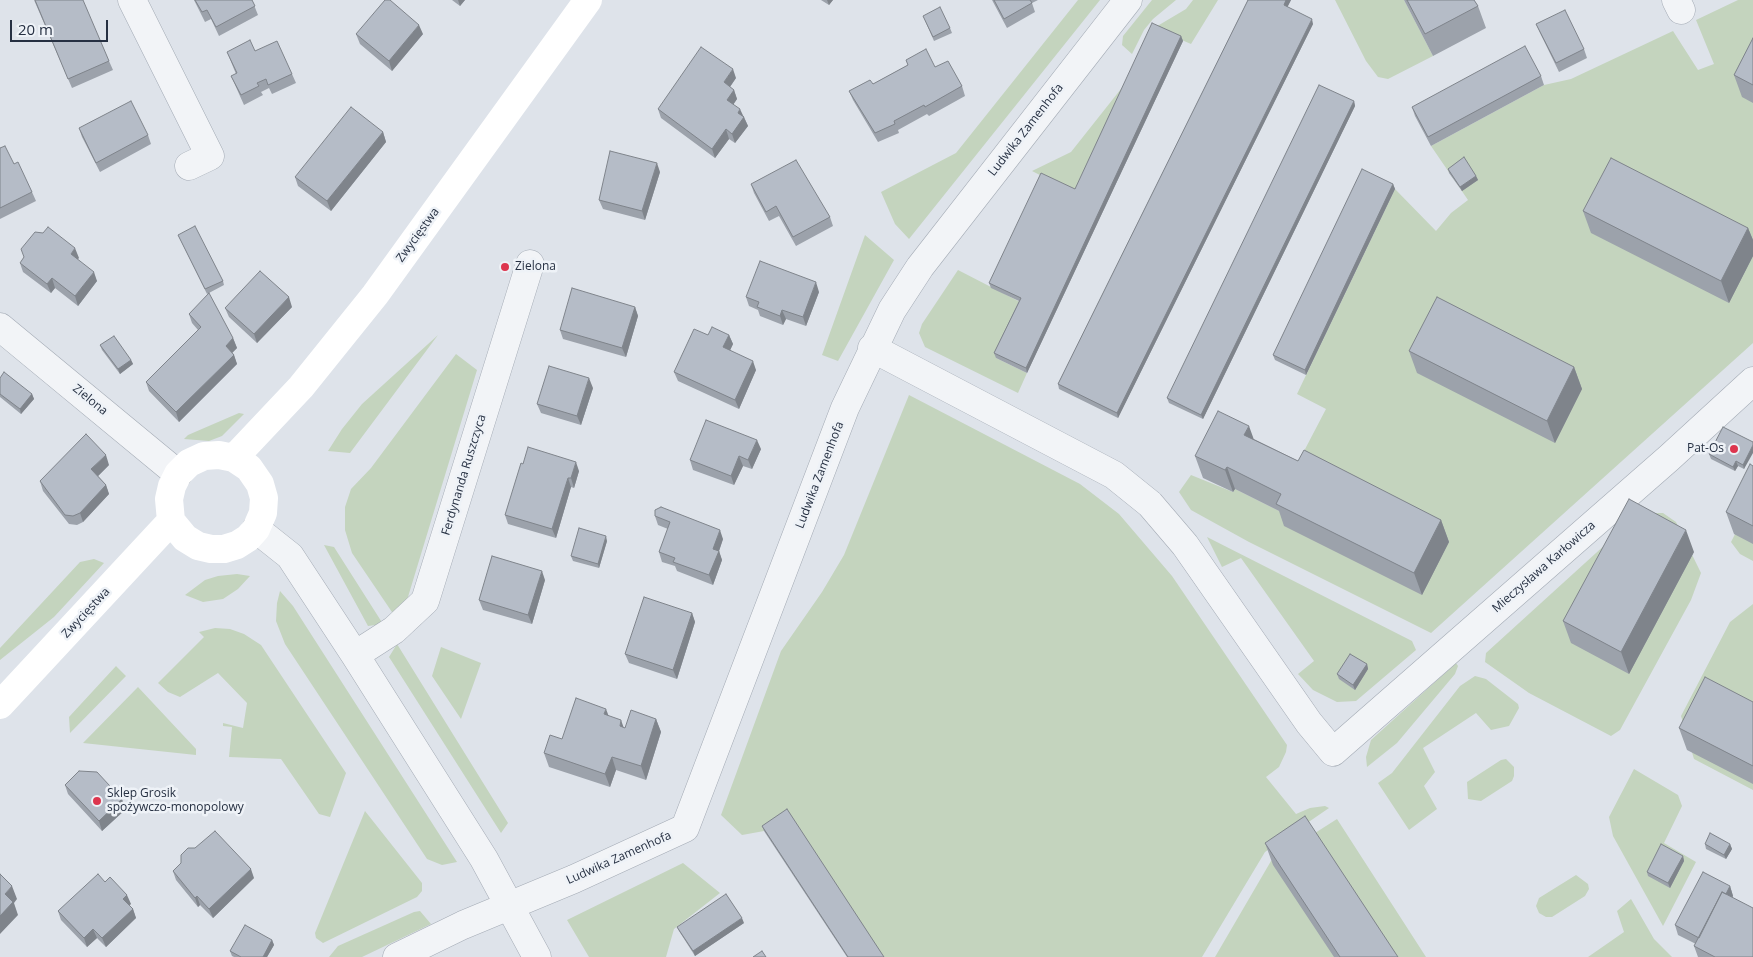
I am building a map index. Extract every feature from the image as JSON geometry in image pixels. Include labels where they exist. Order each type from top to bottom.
[{"type":"main road","name":"Zwycięstwa","points":[[234,458],[300,388],[375,295],[588,0]]},
{"type":"main road","points":[[219,455],[234,458],[250,468],[260,484],[264,498],[263,513],[256,529],[237,545],[224,549],[198,546],[185,538],[171,521],[169,499],[172,486],[178,474],[190,463],[204,456],[219,455]]},
{"type":"main road","name":"Zwycięstwa","points":[[0,704],[171,521]]},
{"type":"street","points":[[132,0],[210,156],[189,166]]},
{"type":"street","name":"Ludwika Zamenhofa","points":[[510,905],[685,828],[845,408],[872,348],[892,310],[920,267],[1128,0]]},
{"type":"street","name":"Ferdynanda Ruszczyca","points":[[355,655],[394,630],[425,601],[530,264]]},
{"type":"street","name":"Zielona","points":[[0,327],[178,474]]},
{"type":"street","name":"Mieczysława Karłowicza","points":[[872,348],[1107,471],[1150,504],[1185,545],[1310,723],[1333,752],[1669,458],[1753,381]]},
{"type":"street","points":[[256,529],[290,556],[355,655],[484,859],[537,957]]},
{"type":"street","points":[[397,957],[510,905]]},
{"type":"green space","points":[[1078,0],[1100,0],[909,239],[895,224],[881,192],[956,153]]},
{"type":"green space","points":[[1152,0],[1176,0],[1153,19],[1144,30],[1132,54],[1122,45],[1123,36]]},
{"type":"green space","points":[[1193,0],[1218,0],[1191,44],[1154,28],[1186,9]]},
{"type":"green space","points":[[1335,0],[1404,0],[1433,56],[1388,79],[1378,77],[1366,61]]},
{"type":"green space","points":[[1738,0],[1753,0],[1753,343],[1431,633],[1249,542],[1191,510],[1179,492],[1191,475],[1233,492],[1235,489],[1289,516],[1291,476],[1326,409],[1297,394],[1395,189],[1436,231],[1451,213],[1468,200],[1431,146],[1544,85],[1571,79],[1673,31],[1698,70],[1714,64],[1696,20]]},
{"type":"green space","points":[[1132,75],[1077,194],[1032,171],[1071,152]]},
{"type":"green space","points":[[865,235],[894,260],[838,361],[822,355]]},
{"type":"green space","points":[[958,270],[1022,303],[996,358],[1027,373],[1018,393],[925,347],[919,333],[922,324]]},
{"type":"green space","points":[[438,335],[350,453],[328,451],[342,429],[362,404]]},
{"type":"green space","points":[[456,354],[477,370],[404,610],[396,618],[352,553],[345,530],[345,507],[351,489],[371,468]]},
{"type":"green space","points":[[909,395],[1080,484],[1119,514],[1172,576],[1287,745],[1279,767],[1266,777],[1296,814],[1310,808],[1325,806],[1329,808],[1265,852],[1202,957],[883,957],[789,814],[764,831],[742,835],[721,815],[781,651],[822,592],[844,555]]},
{"type":"green space","points":[[239,413],[244,414],[222,436],[209,441],[184,439],[188,435]]},
{"type":"green space","points":[[1753,499],[1753,561],[1740,554],[1731,542]]},
{"type":"green space","points":[[1640,513],[1663,513],[1676,522],[1701,573],[1691,600],[1620,730],[1611,736],[1529,693],[1485,662],[1486,653]]},
{"type":"green space","points":[[1207,537],[1412,641],[1416,650],[1356,701],[1337,702],[1313,690],[1298,674],[1314,661],[1241,558],[1222,567]]},
{"type":"green space","points":[[324,545],[334,547],[383,624],[368,626]]},
{"type":"green space","points":[[94,559],[104,563],[54,617],[0,660],[0,648],[80,562]]},
{"type":"green space","points":[[237,574],[250,576],[238,589],[223,599],[203,602],[185,595],[205,580],[218,576]]},
{"type":"green space","points":[[280,591],[293,606],[457,862],[442,865],[427,859],[285,644],[276,621]]},
{"type":"green space","points":[[1753,604],[1753,790],[1694,759],[1681,716],[1730,622]]},
{"type":"green space","points":[[215,628],[230,629],[244,634],[261,645],[346,773],[330,817],[319,814],[281,759],[229,757],[232,727],[223,726],[223,723],[243,728],[247,703],[218,673],[180,697],[168,692],[158,683],[204,637],[199,632]]},
{"type":"green space","points":[[397,644],[508,823],[501,833],[389,657]]},
{"type":"green space","points":[[441,647],[481,663],[461,719],[432,676]]},
{"type":"green space","points":[[1456,663],[1458,666],[1455,674],[1397,743],[1367,767],[1366,757],[1371,740]]},
{"type":"green space","points":[[116,666],[126,676],[70,733],[69,717]]},
{"type":"green space","points":[[1475,676],[1486,679],[1518,704],[1519,708],[1509,726],[1491,730],[1476,713],[1423,748],[1435,772],[1424,786],[1437,809],[1409,830],[1378,783],[1392,773],[1460,686]]},
{"type":"green space","points":[[138,687],[196,749],[196,755],[83,743]]},
{"type":"green space","points":[[1506,759],[1514,767],[1512,781],[1481,801],[1468,799],[1467,782],[1501,760]]},
{"type":"green space","points":[[1634,769],[1678,795],[1682,806],[1664,843],[1696,862],[1663,926],[1613,836],[1609,817]]},
{"type":"green space","points":[[365,811],[422,883],[422,891],[417,897],[323,943],[316,938],[315,933]]},
{"type":"green space","points":[[1337,819],[1426,957],[1215,957],[1271,861]]},
{"type":"green space","points":[[683,863],[720,893],[674,929],[666,957],[589,957],[567,920]]},
{"type":"green space","points":[[1576,875],[1588,884],[1589,889],[1585,896],[1552,917],[1546,917],[1539,913],[1536,906],[1539,898]]},
{"type":"green space","points":[[1631,899],[1654,939],[1672,957],[1588,957],[1624,932],[1617,911]]},
{"type":"green space","points":[[420,911],[431,924],[362,957],[329,957],[338,946]]},
{"type":"building","points":[[35,0],[83,0],[109,61],[68,79]]},
{"type":"building","points":[[195,0],[252,0],[255,6],[216,27],[207,10],[202,12]]},
{"type":"building","points":[[385,0],[390,0],[419,25],[389,61],[356,34]]},
{"type":"building","points":[[994,0],[1030,0],[1032,3],[1004,19]]},
{"type":"building","points":[[1248,0],[1286,0],[1284,5],[1312,19],[1117,413],[1058,384]]},
{"type":"building","points":[[1407,0],[1474,0],[1478,6],[1425,34]]},
{"type":"building","points":[[940,7],[950,28],[933,37],[923,16]]},
{"type":"building","points":[[1565,10],[1584,49],[1556,63],[1536,24]]},
{"type":"building","points":[[1152,23],[1181,36],[1026,368],[994,353],[1021,298],[989,283],[1041,173],[1075,189]]},
{"type":"building","points":[[1753,38],[1753,85],[1734,75]]},
{"type":"building","points":[[250,40],[255,51],[277,41],[292,74],[268,85],[266,79],[257,83],[259,86],[241,95],[231,76],[237,73],[227,52]]},
{"type":"building","points":[[1525,46],[1541,76],[1428,137],[1412,107]]},
{"type":"building","points":[[701,47],[733,69],[724,82],[734,90],[727,100],[740,109],[738,113],[744,117],[732,134],[726,129],[712,149],[658,109]]},
{"type":"building","points":[[926,49],[935,67],[948,61],[962,86],[925,107],[924,105],[894,121],[895,124],[875,133],[849,91],[870,80],[873,84],[908,65],[906,60]]},
{"type":"building","points":[[1319,85],[1354,101],[1201,415],[1167,398]]},
{"type":"building","points":[[131,101],[148,135],[96,163],[79,128]]},
{"type":"building","points":[[351,107],[383,132],[327,201],[295,177]]},
{"type":"building","points":[[5,146],[14,164],[18,162],[32,192],[0,208],[0,148]]},
{"type":"building","points":[[610,151],[657,163],[642,211],[599,200]]},
{"type":"building","points":[[1464,157],[1476,176],[1460,187],[1448,169]]},
{"type":"building","points":[[1611,158],[1748,228],[1721,281],[1583,211]]},
{"type":"building","points":[[796,160],[830,217],[793,237],[776,206],[766,212],[751,184]]},
{"type":"building","points":[[1362,169],[1393,184],[1305,370],[1273,355]]},
{"type":"building","points":[[195,226],[223,281],[205,289],[178,235]]},
{"type":"building","points":[[48,227],[75,248],[71,254],[94,272],[75,296],[52,278],[47,284],[20,263],[24,257],[21,249],[35,232],[43,233]]},
{"type":"building","points":[[760,261],[816,282],[803,317],[782,310],[780,316],[757,307],[759,302],[746,297]]},
{"type":"building","points":[[260,271],[289,297],[254,334],[225,308]]},
{"type":"building","points":[[572,288],[635,307],[622,348],[560,330]]},
{"type":"building","points":[[209,293],[233,338],[226,346],[234,355],[176,412],[146,382],[201,327],[189,314]]},
{"type":"building","points":[[1437,297],[1574,367],[1547,421],[1409,351]]},
{"type":"building","points":[[712,327],[729,335],[723,347],[753,361],[735,400],[674,372],[694,329],[708,335]]},
{"type":"building","points":[[114,336],[131,360],[118,369],[100,345]]},
{"type":"building","points":[[549,366],[589,378],[577,416],[537,404]]},
{"type":"building","points":[[4,372],[32,394],[20,409],[0,394],[0,378]]},
{"type":"building","points":[[1218,411],[1249,426],[1244,435],[1298,461],[1304,450],[1441,520],[1414,573],[1276,504],[1281,494],[1227,467],[1225,470],[1195,456]]},
{"type":"building","points":[[706,420],[757,440],[748,460],[739,456],[731,476],[690,460]]},
{"type":"building","name":"Pat-Os","points":[[1723,427],[1753,442],[1743,465],[1736,461],[1733,467],[1709,454]]},
{"type":"building","points":[[86,434],[106,455],[91,469],[106,485],[80,513],[73,516],[65,515],[40,481]]},
{"type":"building","points":[[528,447],[576,462],[571,478],[568,478],[552,529],[505,515],[521,463],[523,464]]},
{"type":"building","points":[[1750,464],[1753,466],[1753,526],[1726,512]]},
{"type":"building","points":[[1629,499],[1686,530],[1621,652],[1563,621]]},
{"type":"building","points":[[661,507],[720,530],[713,549],[719,551],[709,575],[673,562],[675,558],[659,552],[670,522],[655,516],[655,510]]},
{"type":"building","points":[[579,528],[606,536],[598,564],[571,556]]},
{"type":"building","points":[[492,556],[542,571],[528,615],[479,600]]},
{"type":"building","points":[[644,597],[692,613],[673,670],[625,654]]},
{"type":"building","points":[[1350,654],[1367,664],[1353,685],[1337,674]]},
{"type":"building","points":[[1705,677],[1753,702],[1753,766],[1679,728]]},
{"type":"building","points":[[576,698],[606,709],[604,714],[621,720],[620,726],[625,728],[631,710],[656,719],[641,766],[612,757],[605,774],[544,753],[550,735],[562,739]]},
{"type":"building","name":"Sklep Grosik spożywczo-monopolowy","points":[[79,771],[97,772],[122,799],[99,821],[65,785]]},
{"type":"building","points":[[787,809],[884,957],[848,957],[762,826]]},
{"type":"building","points":[[1305,816],[1398,957],[1340,957],[1265,843]]},
{"type":"building","points":[[215,831],[251,869],[209,909],[197,896],[195,898],[173,871],[181,863],[181,855],[188,848],[195,848]]},
{"type":"building","points":[[1710,833],[1730,844],[1724,855],[1705,844]]},
{"type":"building","points":[[1661,844],[1683,856],[1668,883],[1647,872]]},
{"type":"building","points":[[1703,872],[1730,886],[1726,894],[1722,892],[1699,938],[1675,925]]},
{"type":"building","points":[[0,874],[12,886],[5,894],[13,902],[0,916]]},
{"type":"building","points":[[98,874],[105,882],[110,877],[127,895],[123,899],[133,909],[102,938],[93,929],[84,938],[58,911]]},
{"type":"building","points":[[1722,892],[1753,908],[1753,957],[1715,957],[1694,946]]},
{"type":"building","points":[[726,894],[742,918],[693,951],[677,927]]},
{"type":"building","points":[[245,925],[272,940],[263,957],[241,957],[230,951]]},
{"type":"building","points":[[762,951],[766,957],[753,957]]},
{"type":"place","name":"Zielona","points":[[505,267]]},
{"type":"place","name":"Pat-Os","points":[[1734,449]]},
{"type":"place","name":"Sklep Grosik spożywczo-monopolowy","points":[[97,801]]}]
